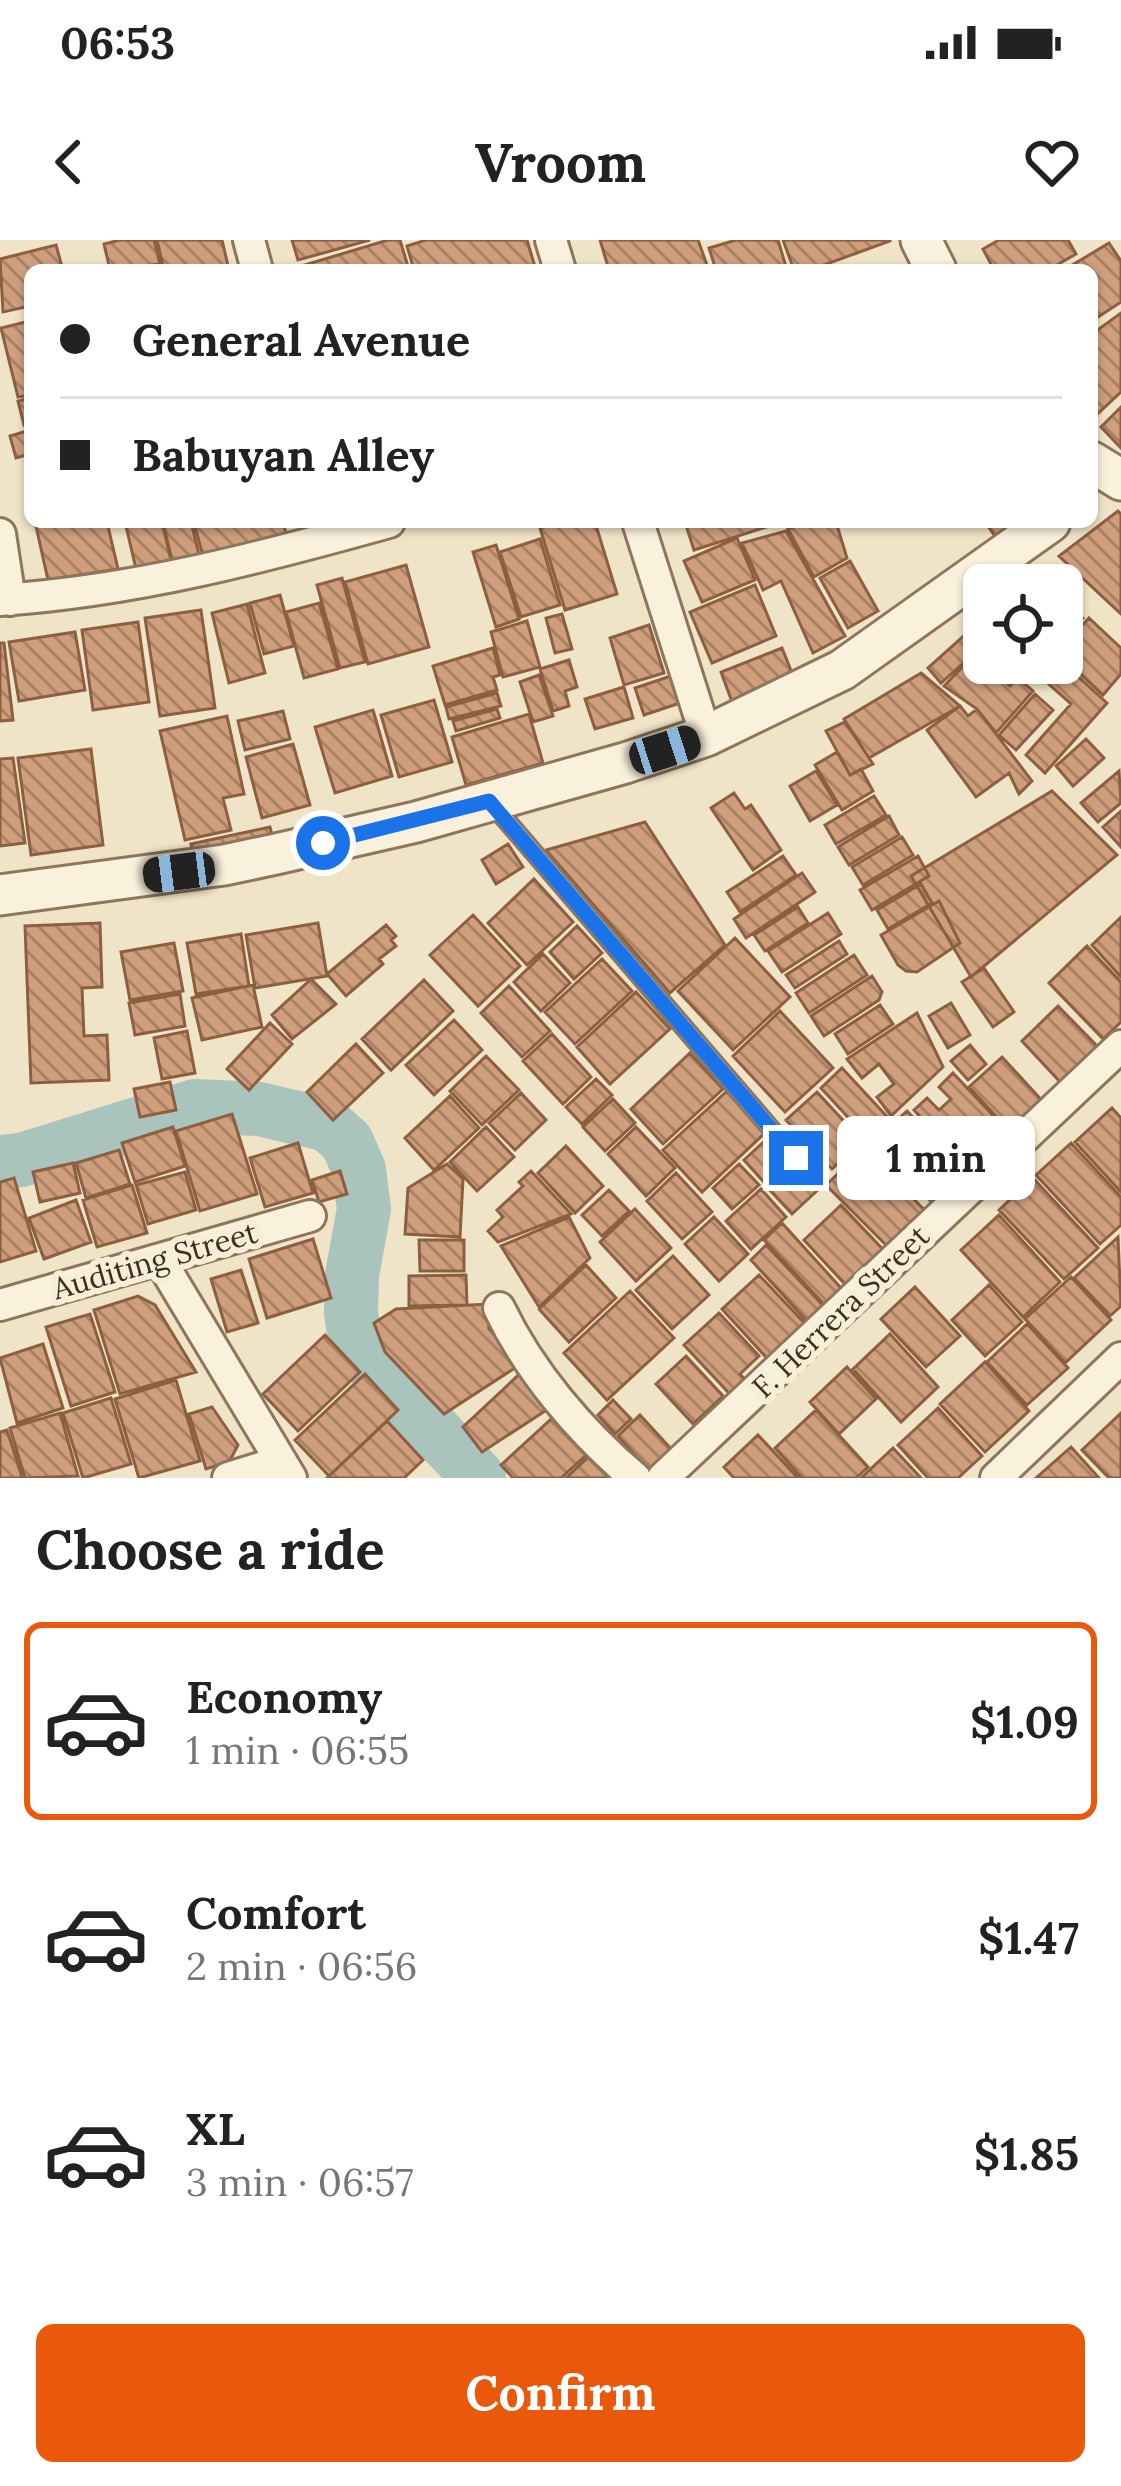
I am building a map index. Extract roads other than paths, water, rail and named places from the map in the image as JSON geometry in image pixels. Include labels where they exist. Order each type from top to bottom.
[{"type":"street","points":[[640,528],[706,736]]},
{"type":"street","points":[[0,895],[224,866],[489,801],[706,736],[842,670],[1042,528]]},
{"type":"street","points":[[0,534],[5,600],[182,576],[322,531]]},
{"type":"street","name":"F. Herrera Street","points":[[663,1478],[1121,1046]]},
{"type":"street","name":"Auditing Street","points":[[0,1305],[310,1216]]},
{"type":"street","points":[[160,1260],[285,1470],[228,1478]]},
{"type":"street","points":[[499,1308],[515,1343],[552,1391],[635,1478]]},
{"type":"street","points":[[996,1478],[1121,1358]]},
{"type":"lane","points":[[489,801],[796,1158]]},
{"type":"waterway","points":[[0,1162],[21,1160],[195,1106],[259,1109],[328,1125],[347,1142],[359,1170],[364,1209],[352,1275],[356,1347],[479,1478]]}]
